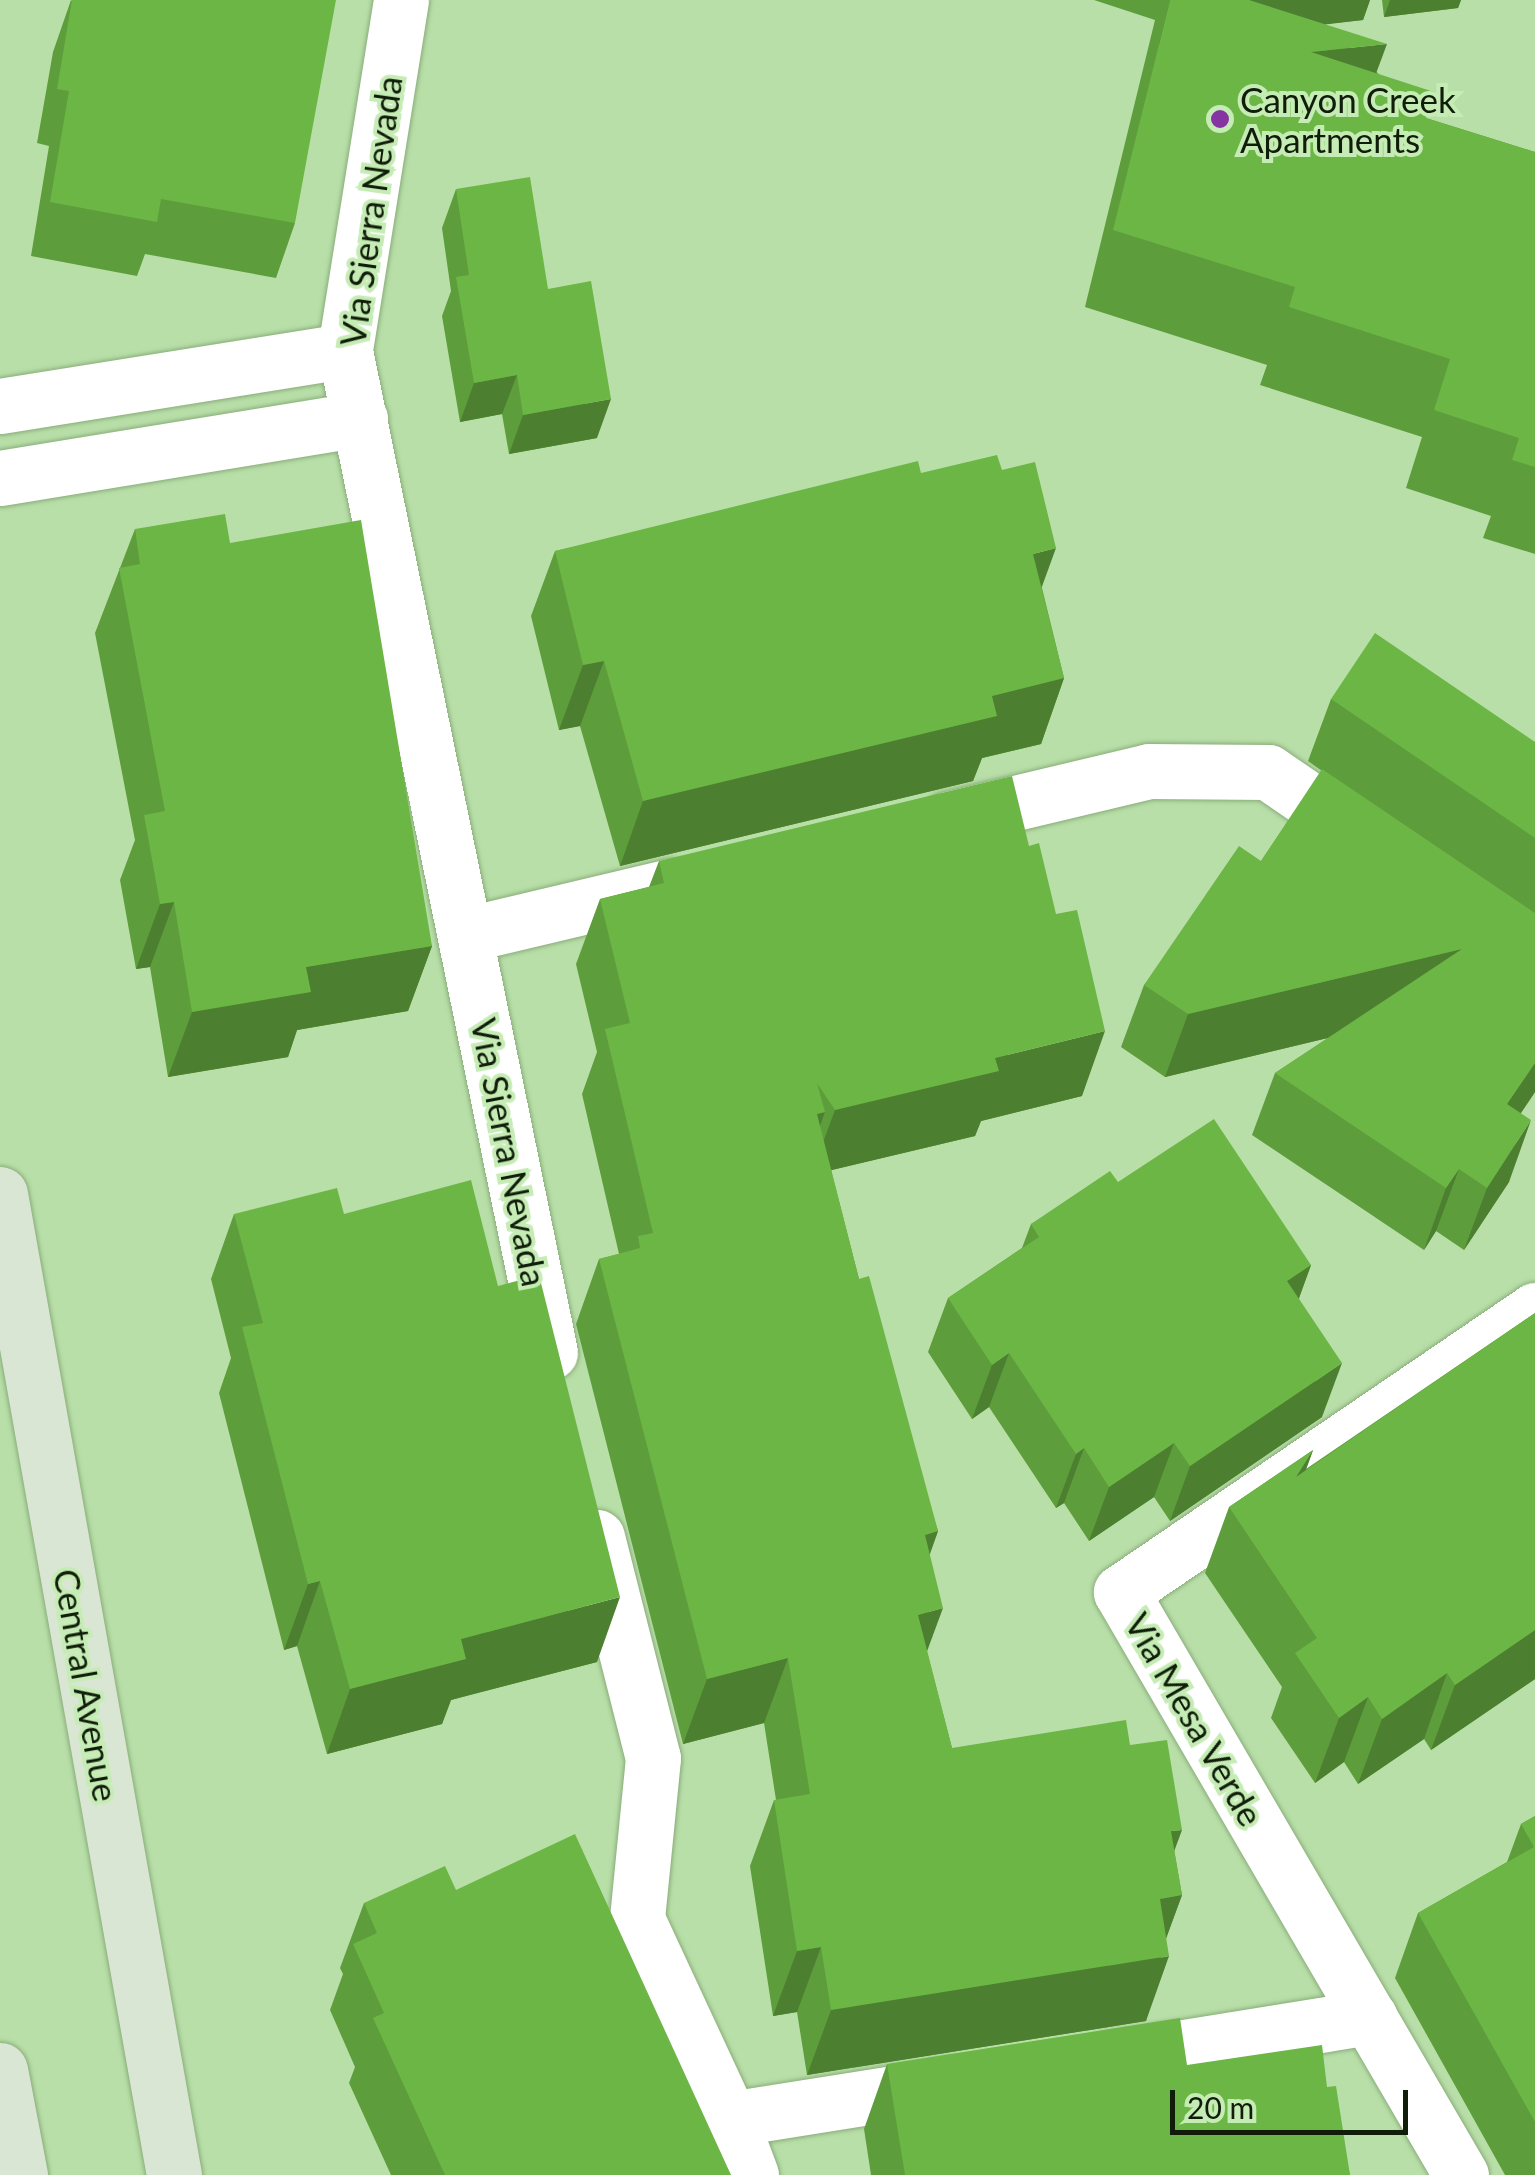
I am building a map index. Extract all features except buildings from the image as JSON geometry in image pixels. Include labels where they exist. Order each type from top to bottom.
[{"type":"main road","name":"Central Avenue","points":[[0,1194],[174,2175]]},
{"type":"main road","points":[[0,2070],[20,2175]]},
{"type":"street","name":"Via Sierra Nevada","points":[[401,0],[345,351],[563,1405]]},
{"type":"street","points":[[0,406],[345,351]]},
{"type":"street","points":[[0,478],[360,420]]},
{"type":"street","points":[[896,832],[1149,771],[1268,772],[1409,868]]},
{"type":"street","points":[[468,934],[721,874]]},
{"type":"street","name":"Via Mesa Verde","points":[[1461,2175],[1121,1592],[1535,1310]]},
{"type":"street","points":[[582,1480],[653,1758],[637,1919],[730,2119],[751,2175]]},
{"type":"street","points":[[1060,2066],[1370,2017]]},
{"type":"street","points":[[730,2119],[1002,2076]]},
{"type":"place","name":"Canyon Creek Apartments","points":[[1220,119]]}]
